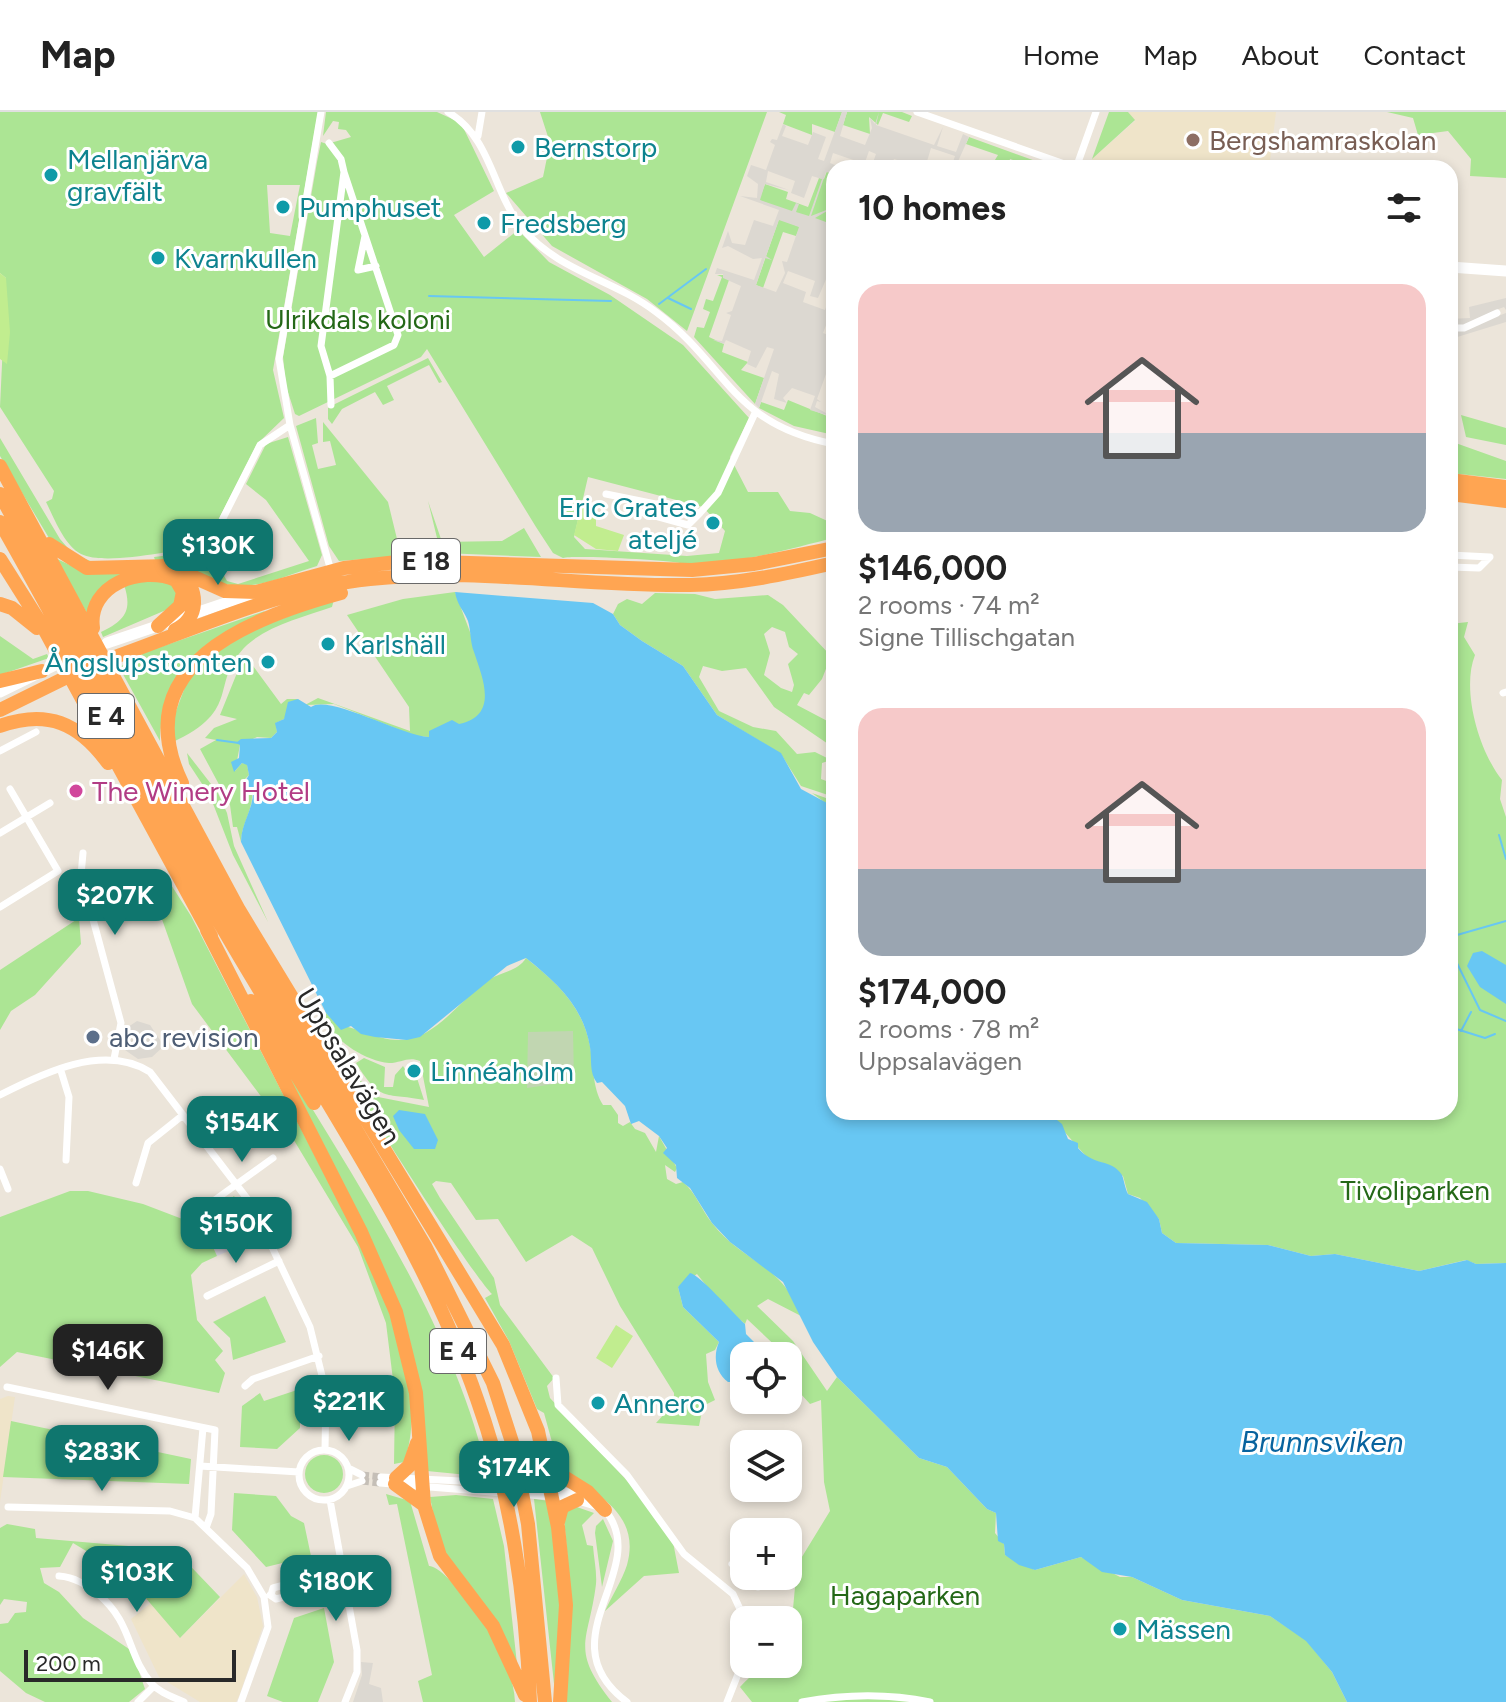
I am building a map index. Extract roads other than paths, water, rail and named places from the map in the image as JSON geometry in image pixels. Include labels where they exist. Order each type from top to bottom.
[{"type":"highway","points":[[0,466],[80,609],[101,640]]},
{"type":"highway","points":[[1458,481],[1503,487]]},
{"type":"highway","name":"Uppsalavägen","points":[[0,494],[226,911],[373,1157],[463,1318],[493,1383],[512,1442],[528,1524],[545,1702]]},
{"type":"highway","points":[[1458,495],[1506,501]]},
{"type":"highway","name":"Uppsalavägen","points":[[0,522],[174,843],[400,1232],[454,1341],[493,1447],[522,1598],[529,1702]]},
{"type":"highway","name":"E 18","points":[[36,529],[58,553],[87,568],[169,566],[225,591],[256,592],[331,571],[371,564],[445,560],[692,570],[754,564],[826,550]]},
{"type":"highway","name":"E 4","points":[[0,559],[52,664],[139,805],[207,930],[358,1173],[400,1232]]},
{"type":"highway","name":"E 18","points":[[115,657],[315,590],[371,579],[460,575],[694,585],[755,580],[826,565]]},
{"type":"highway","points":[[146,646],[182,627],[192,614],[194,597],[190,582],[169,566]]},
{"type":"highway","points":[[101,640],[93,611],[99,596],[114,584],[153,574],[176,580],[183,592],[180,606],[158,626]]},
{"type":"highway","points":[[395,578],[306,604],[254,624],[205,654],[174,690],[166,724],[170,753],[262,947],[368,1127],[503,1345],[538,1431],[548,1467],[546,1491],[558,1527],[566,1605],[560,1702]]},
{"type":"highway","points":[[0,604],[21,613],[52,664],[1,688]]},
{"type":"highway","name":"E 4","points":[[101,640],[239,910],[262,947]]},
{"type":"highway","points":[[0,710],[63,679]]},
{"type":"highway","points":[[0,726],[42,717],[78,729],[104,757],[139,805]]},
{"type":"highway","points":[[207,930],[381,1276],[408,1355],[419,1431],[424,1505],[440,1556],[499,1636],[529,1702]]},
{"type":"highway","points":[[368,1127],[373,1157]]},
{"type":"highway","points":[[419,1431],[412,1460],[388,1480],[424,1505]]},
{"type":"highway","points":[[548,1467],[588,1492],[608,1514]]},
{"type":"highway","points":[[558,1527],[562,1507],[577,1500]]},
{"type":"main road","points":[[1458,268],[1506,271]]},
{"type":"main road","points":[[101,640],[158,626],[256,592]]},
{"type":"street","points":[[321,112],[279,343],[281,382],[290,425],[331,571]]},
{"type":"street","points":[[448,112],[478,136],[510,209],[545,252],[660,314],[755,413],[804,437],[826,442]]},
{"type":"street","points":[[478,136],[482,112]]},
{"type":"street","points":[[917,112],[1053,160]]},
{"type":"street","points":[[1079,160],[1096,112]]},
{"type":"street","points":[[329,143],[341,159],[397,342],[330,376]]},
{"type":"street","points":[[331,405],[330,376],[324,365],[321,346],[344,172]]},
{"type":"street","points":[[337,218],[358,211]]},
{"type":"street","points":[[365,233],[358,270],[376,266]]},
{"type":"street","points":[[1458,328],[1497,313]]},
{"type":"street","points":[[637,511],[688,525],[718,493],[755,413]]},
{"type":"street","points":[[213,538],[260,445],[290,425]]},
{"type":"street","points":[[606,494],[700,513]]},
{"type":"street","points":[[1458,555],[1490,557],[1479,568],[1458,567]]},
{"type":"street","points":[[0,751],[36,732]]},
{"type":"street","points":[[0,907],[58,871],[10,789]]},
{"type":"street","points":[[0,833],[50,803]]},
{"type":"street","points":[[83,853],[81,875],[121,1023],[114,1059]]},
{"type":"street","points":[[0,1095],[27,1081],[102,1058],[150,1072],[237,1183],[310,1327],[326,1392],[325,1450]]},
{"type":"street","points":[[61,1071],[69,1097],[66,1160]]},
{"type":"street","points":[[136,1183],[148,1143],[183,1115]]},
{"type":"street","points":[[208,1210],[212,1202],[273,1158]]},
{"type":"street","points":[[0,1169],[8,1189]]},
{"type":"street","points":[[207,1296],[279,1261]]},
{"type":"street","points":[[245,1386],[253,1379],[319,1356]]},
{"type":"street","points":[[556,1378],[558,1405],[627,1475],[684,1554],[733,1594],[739,1606]]},
{"type":"street","points":[[7,1387],[215,1430],[211,1514],[206,1528]]},
{"type":"street","points":[[195,1518],[203,1428]]},
{"type":"street","points":[[325,1450],[340,1455],[348,1468],[362,1478],[330,1500],[317,1499],[304,1490],[299,1472],[306,1457],[325,1450]]},
{"type":"street","points":[[200,1466],[299,1472]]},
{"type":"street","points":[[347,1486],[348,1468]]},
{"type":"street","points":[[388,1480],[575,1492],[608,1514],[620,1539],[620,1553],[595,1623],[594,1644],[601,1672],[627,1702]]},
{"type":"street","points":[[546,1491],[599,1508],[608,1514]]},
{"type":"street","points":[[330,1500],[357,1650],[357,1672],[345,1702]]},
{"type":"street","points":[[8,1507],[170,1511],[195,1518],[247,1568],[267,1596],[268,1627],[241,1702]]},
{"type":"street","points":[[267,1596],[273,1588],[325,1574],[333,1578],[343,1576]]},
{"type":"street","points":[[59,1576],[86,1585],[112,1606],[154,1686],[184,1702]]},
{"type":"street","points":[[727,1702],[736,1678]]},
{"type":"street","points":[[138,1702],[154,1686]]},
{"type":"street","points":[[802,1702],[863,1695],[930,1702]]},
{"type":"water","name":"Brunnsviken","points":[[455,592],[593,603],[613,614],[620,625],[642,641],[683,666],[717,715],[781,753],[801,789],[826,802],[826,1120],[1057,1120],[1068,1139],[1078,1143],[1084,1154],[1118,1170],[1128,1194],[1147,1202],[1159,1219],[1162,1233],[1176,1243],[1268,1245],[1311,1256],[1335,1254],[1419,1271],[1467,1260],[1476,1264],[1506,1263],[1506,1702],[1347,1702],[1332,1672],[1306,1641],[1270,1616],[1182,1600],[1132,1577],[1102,1572],[1081,1557],[1035,1570],[1019,1565],[1005,1555],[1004,1544],[998,1541],[996,1513],[987,1509],[947,1467],[919,1458],[837,1377],[813,1342],[783,1282],[730,1242],[712,1223],[690,1188],[677,1178],[676,1165],[663,1153],[667,1148],[659,1136],[639,1121],[631,1124],[625,1106],[602,1082],[597,1083],[592,1071],[587,1032],[575,1007],[558,986],[526,958],[507,966],[420,1037],[407,1040],[375,1037],[361,1034],[351,1026],[341,1030],[326,1013],[241,842],[253,790],[244,783],[249,775],[247,765],[242,763],[234,772],[231,762],[239,758],[240,745],[236,743],[241,739],[271,738],[277,732],[275,723],[284,719],[288,702],[298,699],[311,707],[320,704],[333,706],[429,737],[429,731],[452,720],[459,724],[471,720],[484,705],[484,685],[468,621]]},
{"type":"water","points":[[1482,951],[1506,965],[1506,1004],[1480,987],[1467,966],[1473,953]]},
{"type":"water","points":[[399,1110],[425,1114],[438,1140],[435,1149],[414,1149],[399,1130],[393,1116]]},
{"type":"water","points":[[690,1273],[695,1275],[745,1324],[746,1334],[754,1342],[730,1342],[730,1382],[720,1374],[716,1364],[719,1342],[683,1307],[678,1287]]},
{"type":"waterway","points":[[659,304],[706,269]]},
{"type":"waterway","points":[[429,296],[611,301]]},
{"type":"waterway","points":[[668,298],[691,309]]},
{"type":"waterway","points":[[217,740],[239,743]]},
{"type":"waterway","points":[[1499,835],[1506,859]]},
{"type":"waterway","points":[[1458,935],[1506,921]]},
{"type":"waterway","points":[[1458,965],[1480,1010],[1506,1021]]},
{"type":"waterway","points":[[1461,1031],[1471,1012]]},
{"type":"waterway","points":[[1458,1030],[1485,1038],[1495,1034]]},
{"type":"tunnel","points":[[362,1475],[381,1477]]},
{"type":"tunnel","points":[[362,1481],[380,1483]]},
{"type":"place","name":"Bergshamraskolan","points":[[1193,140]]},
{"type":"place","name":"Bernstorp","points":[[518,147]]},
{"type":"place","name":"Mellanjärva gravfält","points":[[51,175]]},
{"type":"place","name":"Pumphuset","points":[[283,207]]},
{"type":"place","name":"Fredsberg","points":[[484,223]]},
{"type":"place","name":"Kvarnkullen","points":[[158,258]]},
{"type":"place","name":"Eric Grates ateljé","points":[[713,523]]},
{"type":"place","name":"Karlshäll","points":[[328,644]]},
{"type":"place","name":"Ångslupstomten","points":[[268,662]]},
{"type":"place","name":"The Winery Hotel","points":[[76,791]]},
{"type":"place","name":"abc revision","points":[[93,1037]]},
{"type":"place","name":"Linnéaholm","points":[[414,1071]]},
{"type":"place","name":"Annero","points":[[598,1403]]},
{"type":"place","name":"Mässen","points":[[1120,1629]]},
{"type":"park label","name":"Ulrikdals koloni","points":[[358,319]]},
{"type":"park label","name":"Tivoliparken","points":[[1415,1190]]},
{"type":"park label","name":"Hagaparken","points":[[905,1595]]}]
